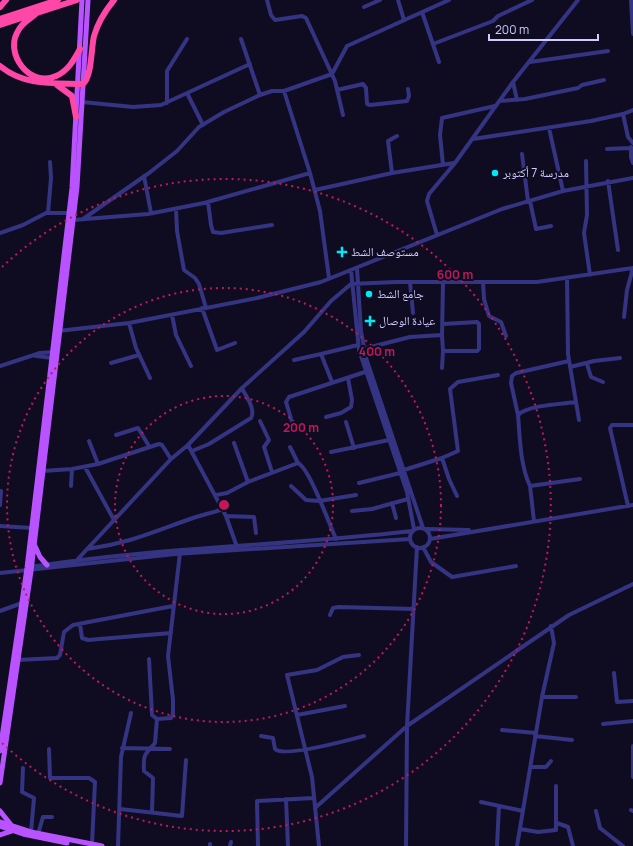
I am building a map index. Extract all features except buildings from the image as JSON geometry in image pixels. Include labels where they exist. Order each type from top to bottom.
[{"type":"highway","points":[[0,7],[6,0]]},
{"type":"highway","points":[[0,19],[58,0]]},
{"type":"highway","points":[[0,25],[77,0]]},
{"type":"highway","points":[[0,66],[20,79],[53,83],[80,84],[88,79],[91,52],[99,23],[114,0]]},
{"type":"highway","points":[[38,12],[22,24],[15,37],[14,54],[20,65],[26,71],[42,78],[56,76],[68,69],[80,49]]},
{"type":"highway","points":[[53,83],[62,87],[72,96],[76,117]]},
{"type":"main road","points":[[0,783],[18,660],[32,528],[57,330],[80,84],[84,14],[82,0]]},
{"type":"main road","points":[[57,330],[73,220],[78,173],[82,102],[80,84],[80,49],[84,14],[88,0]]},
{"type":"main road","points":[[0,751],[22,604],[34,545],[43,471],[54,355]]},
{"type":"main road","points":[[34,545],[40,557],[47,565]]},
{"type":"main road","points":[[0,811],[13,829]]},
{"type":"main road","points":[[0,822],[13,829],[102,846]]},
{"type":"main road","points":[[0,826],[81,846]]},
{"type":"main road","points":[[0,835],[13,829]]},
{"type":"street","points":[[267,0],[271,15],[275,20],[302,16],[306,18],[332,74],[343,115]]},
{"type":"street","points":[[364,7],[380,0]]},
{"type":"street","points":[[398,0],[404,20]]},
{"type":"street","points":[[83,219],[177,151],[203,125],[224,112],[260,95],[272,91],[284,91],[332,74],[347,46],[422,12],[437,2],[448,0]]},
{"type":"street","points":[[433,44],[493,21],[498,16],[531,0]]},
{"type":"street","points":[[437,234],[427,197],[473,139],[513,82],[578,0]]},
{"type":"street","points":[[631,0],[633,34]]},
{"type":"street","points":[[422,12],[438,62]]},
{"type":"street","points":[[167,102],[167,70],[187,39]]},
{"type":"street","points":[[241,39],[260,95]]},
{"type":"street","points":[[530,62],[608,51]]},
{"type":"street","points":[[82,102],[133,107],[157,106],[250,64]]},
{"type":"street","points":[[499,101],[517,100],[578,88],[585,84],[604,80]]},
{"type":"street","points":[[513,82],[517,100]]},
{"type":"street","points":[[337,90],[363,84],[366,88],[367,104],[370,105],[407,101],[409,96],[408,89]]},
{"type":"street","points":[[284,91],[315,190],[329,278]]},
{"type":"street","points":[[187,93],[203,125]]},
{"type":"street","points":[[442,165],[440,135],[442,118],[495,106]]},
{"type":"street","points":[[473,139],[549,128],[623,114],[633,110]]},
{"type":"street","points":[[623,114],[628,137],[633,143],[631,148],[631,159],[633,163]]},
{"type":"street","points":[[549,128],[563,191]]},
{"type":"street","points":[[392,173],[388,141],[397,136]]},
{"type":"street","points":[[607,149],[631,148]]},
{"type":"street","points":[[522,154],[529,201],[536,229],[551,226]]},
{"type":"street","points":[[586,161],[587,215],[584,233],[590,275]]},
{"type":"street","points":[[48,213],[51,178],[50,162]]},
{"type":"street","points":[[315,190],[392,173],[455,163]]},
{"type":"street","points":[[73,220],[151,213],[176,209],[208,202],[310,173]]},
{"type":"street","points":[[144,176],[151,213]]},
{"type":"street","points":[[57,330],[129,323],[257,298],[329,278],[357,268],[437,234],[529,201],[563,191],[608,181],[633,178]]},
{"type":"street","points":[[608,181],[618,250]]},
{"type":"street","points":[[208,202],[213,232],[222,233],[272,225]]},
{"type":"street","points":[[176,209],[176,231],[184,270],[195,278],[198,284],[217,350],[236,343]]},
{"type":"street","points":[[0,233],[27,224],[48,213],[69,212]]},
{"type":"street","points":[[357,268],[359,306],[364,348],[402,472],[413,530],[410,539],[412,544],[417,547],[422,547],[427,544],[430,539],[630,506],[610,428],[612,426],[633,425]]},
{"type":"street","points":[[76,562],[86,549],[171,459],[188,445],[242,388],[304,332],[331,301],[351,284],[410,282],[537,282],[633,268],[627,290],[624,317]]},
{"type":"street","points":[[351,270],[353,307],[358,345],[365,372],[389,440],[424,529],[429,534],[430,539]]},
{"type":"street","points":[[567,278],[569,361],[579,420]]},
{"type":"street","points":[[410,282],[413,313]]},
{"type":"street","points":[[483,282],[484,299],[489,316],[502,322],[506,336]]},
{"type":"street","points":[[442,368],[444,351],[442,335],[443,283]]},
{"type":"street","points":[[353,307],[359,306]]},
{"type":"street","points":[[172,315],[176,335],[191,366]]},
{"type":"street","points":[[443,324],[477,322],[479,324],[480,345],[477,351],[444,351]]},
{"type":"street","points":[[129,323],[139,355],[150,378]]},
{"type":"street","points":[[359,350],[410,337],[442,335]]},
{"type":"street","points":[[294,360],[358,345]]},
{"type":"street","points":[[321,354],[332,382]]},
{"type":"street","points":[[0,366],[34,355],[54,355]]},
{"type":"street","points":[[111,363],[139,355]]},
{"type":"street","points":[[570,367],[620,358]]},
{"type":"street","points":[[534,521],[530,486],[526,478],[520,444],[518,415],[511,383],[512,376],[516,373],[569,361]]},
{"type":"street","points":[[587,364],[591,376],[603,382]]},
{"type":"street","points":[[292,422],[287,407],[287,399],[332,382],[365,372]]},
{"type":"street","points":[[359,483],[402,472],[458,451],[450,389],[458,382],[498,375]]},
{"type":"street","points":[[326,417],[341,413],[351,407],[352,400],[348,378]]},
{"type":"street","points":[[192,451],[209,444],[251,418],[252,409],[242,388]]},
{"type":"street","points":[[518,415],[522,411],[576,402]]},
{"type":"street","points":[[260,421],[269,440],[264,447],[272,472]]},
{"type":"street","points":[[346,422],[354,448]]},
{"type":"street","points":[[116,435],[138,428],[149,446]]},
{"type":"street","points":[[331,452],[389,440]]},
{"type":"street","points":[[89,441],[98,464]]},
{"type":"street","points":[[234,443],[248,482]]},
{"type":"street","points":[[43,471],[72,469],[98,464],[149,446],[162,445],[171,459]]},
{"type":"street","points":[[188,445],[223,509],[238,548]]},
{"type":"street","points":[[290,447],[298,463],[302,465],[305,470],[336,539]]},
{"type":"street","points":[[442,458],[457,496]]},
{"type":"street","points":[[216,495],[227,493],[248,482],[298,463]]},
{"type":"street","points":[[85,467],[114,520]]},
{"type":"street","points":[[71,486],[72,469]]},
{"type":"street","points":[[530,486],[580,479]]},
{"type":"street","points":[[291,486],[303,500],[319,501],[356,495]]},
{"type":"street","points":[[0,505],[1,491]]},
{"type":"street","points":[[352,511],[392,504],[408,499]]},
{"type":"street","points":[[392,504],[396,518]]},
{"type":"street","points":[[86,549],[114,546],[135,540],[192,518],[223,509]]},
{"type":"street","points":[[226,516],[254,517],[256,533]]},
{"type":"street","points":[[0,526],[32,528]]},
{"type":"street","points":[[0,573],[180,553],[336,539],[424,529],[473,531]]},
{"type":"street","points":[[28,569],[47,565],[152,552],[410,539]]},
{"type":"street","points":[[406,846],[407,726],[417,547]]},
{"type":"street","points":[[422,547],[431,562],[452,577],[516,566]]},
{"type":"street","points":[[149,659],[152,715],[157,719],[171,718],[173,714],[173,690],[168,667],[173,606],[180,553]]},
{"type":"street","points":[[315,808],[407,726],[551,626],[569,615],[633,584]]},
{"type":"street","points":[[0,610],[22,604]]},
{"type":"street","points":[[18,660],[57,658],[60,655],[65,630],[70,626],[173,606]]},
{"type":"street","points":[[330,615],[333,608],[339,607],[414,609]]},
{"type":"street","points":[[80,624],[82,638],[88,640],[171,633]]},
{"type":"street","points":[[517,846],[532,767],[542,697],[554,642],[551,626]]},
{"type":"street","points":[[319,846],[314,798],[306,750],[287,676],[288,674],[317,670],[343,656],[359,655]]},
{"type":"street","points":[[614,673],[617,702],[633,701]]},
{"type":"street","points":[[542,697],[576,697]]},
{"type":"street","points":[[297,715],[345,706]]},
{"type":"street","points":[[118,846],[122,748],[131,713]]},
{"type":"street","points":[[152,812],[153,778],[145,774],[144,769],[145,754],[155,743],[157,719]]},
{"type":"street","points":[[603,724],[633,721]]},
{"type":"street","points":[[502,730],[572,740]]},
{"type":"street","points":[[261,736],[273,738],[275,749],[281,753],[306,750],[364,736]]},
{"type":"street","points":[[633,746],[633,777]]},
{"type":"street","points":[[122,748],[170,749]]},
{"type":"street","points":[[49,749],[50,778],[89,778],[95,782],[92,844]]},
{"type":"street","points":[[120,809],[182,816],[186,760]]},
{"type":"street","points":[[532,767],[546,767],[551,761]]},
{"type":"street","points":[[23,768],[22,792],[34,798],[31,832]]},
{"type":"street","points":[[520,829],[550,832],[556,830],[556,786]]},
{"type":"street","points":[[258,846],[257,801],[314,798]]},
{"type":"street","points":[[286,799],[288,846]]},
{"type":"street","points":[[481,802],[523,811]]},
{"type":"street","points":[[497,846],[499,806]]},
{"type":"street","points":[[596,811],[600,828],[624,846]]},
{"type":"street","points":[[38,834],[43,817],[52,816]]},
{"type":"street","points":[[557,823],[566,826],[569,829],[573,846]]},
{"type":"place","name":"مدرسة 7 أكتوبر","points":[[495,173]]},
{"type":"place","name":"مستوصف الشط","points":[[342,252]]},
{"type":"place","name":"جامع الشط","points":[[369,294]]},
{"type":"place","name":"عيادة الوصال","points":[[370,321]]}]
